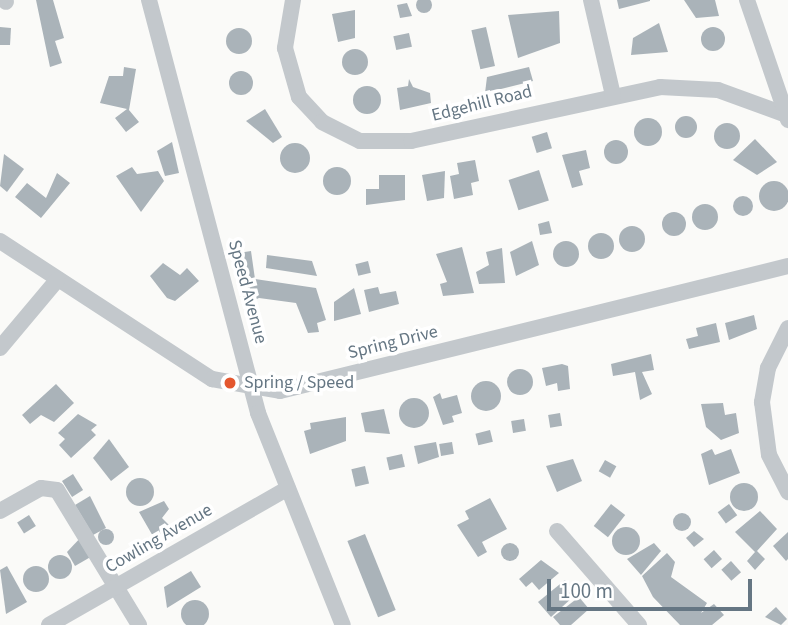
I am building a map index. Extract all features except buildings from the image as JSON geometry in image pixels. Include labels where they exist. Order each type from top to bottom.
[{"type":"street","name":"Speed Avenue","points":[[149,0],[251,387],[343,625]]},
{"type":"street","name":"Edgehill Road","points":[[293,0],[285,48],[295,88],[322,122],[360,141],[411,141],[612,95],[692,86],[786,117]]},
{"type":"street","points":[[591,0],[612,95]]},
{"type":"street","points":[[747,0],[786,117]]},
{"type":"street","name":"Spring Drive","points":[[0,241],[57,281],[212,379],[280,391],[788,266]]},
{"type":"street","points":[[0,348],[57,281]]},
{"type":"street","points":[[788,328],[768,368],[762,402],[788,492]]},
{"type":"street","points":[[0,511],[41,488],[57,491],[139,625]]},
{"type":"street","name":"Cowling Avenue","points":[[49,625],[288,488]]},
{"type":"street","points":[[557,531],[639,625]]},
{"type":"place","name":"Spring / Speed","points":[[230,383]]}]
